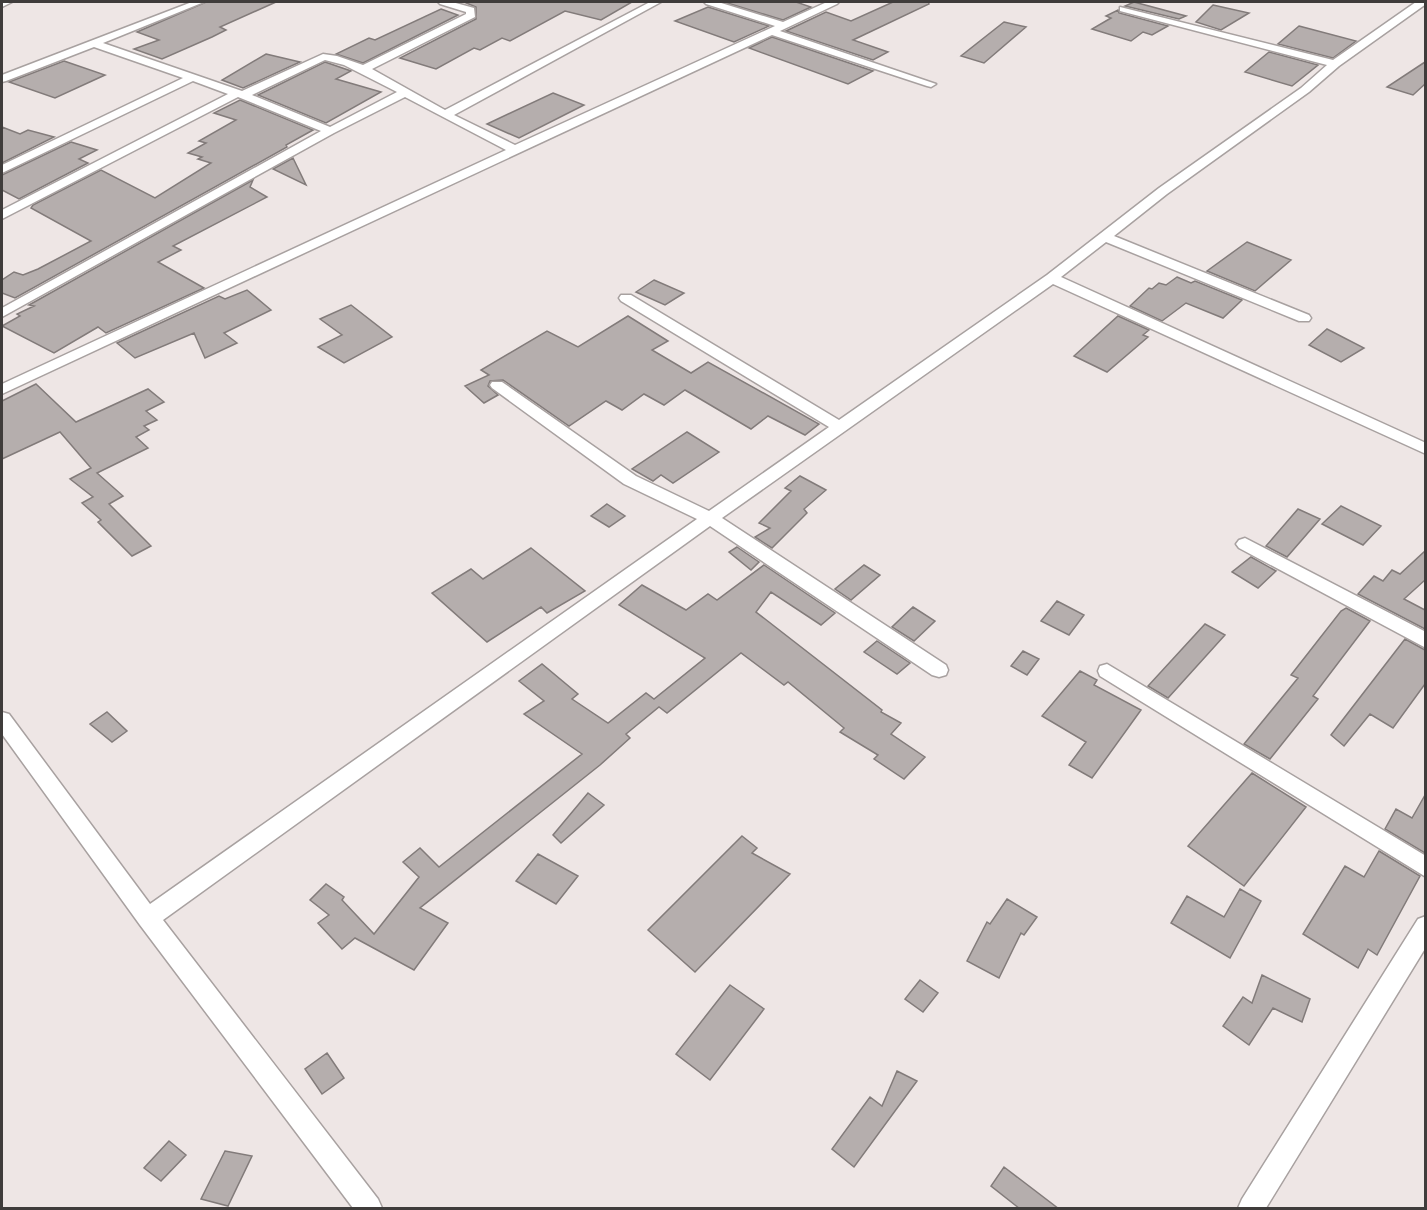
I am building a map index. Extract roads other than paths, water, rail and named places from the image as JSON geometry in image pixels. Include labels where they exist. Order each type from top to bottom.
[{"type":"street","points":[[2,4],[7,2]]},
{"type":"street","points":[[2,79],[199,2]]},
{"type":"street","points":[[364,69],[471,15],[471,10],[443,2]]},
{"type":"street","points":[[445,115],[656,2]]},
{"type":"street","points":[[709,2],[783,25]]},
{"type":"street","points":[[2,390],[211,288],[516,150],[834,2]]},
{"type":"street","points":[[148,918],[1052,278],[1163,191],[1305,90],[1335,64],[1422,2]]},
{"type":"street","points":[[1124,9],[1335,64]]},
{"type":"street","points":[[770,32],[931,84]]},
{"type":"street","points":[[93,43],[240,94],[330,131]]},
{"type":"street","points":[[2,215],[240,94],[324,56],[333,56],[364,69],[445,115],[516,150]]},
{"type":"street","points":[[2,169],[192,78]]},
{"type":"street","points":[[2,313],[330,131],[404,93]]},
{"type":"street","points":[[1105,237],[1304,318]]},
{"type":"street","points":[[1052,278],[1425,449]]},
{"type":"street","points":[[626,298],[840,427]]},
{"type":"street","points":[[496,385],[630,480],[710,518],[939,670]]},
{"type":"street","points":[[1245,544],[1425,641]]},
{"type":"street","points":[[1107,671],[1425,868]]},
{"type":"street","points":[[2,720],[148,918],[369,1209]]},
{"type":"street","points":[[1252,1208],[1425,926]]}]
